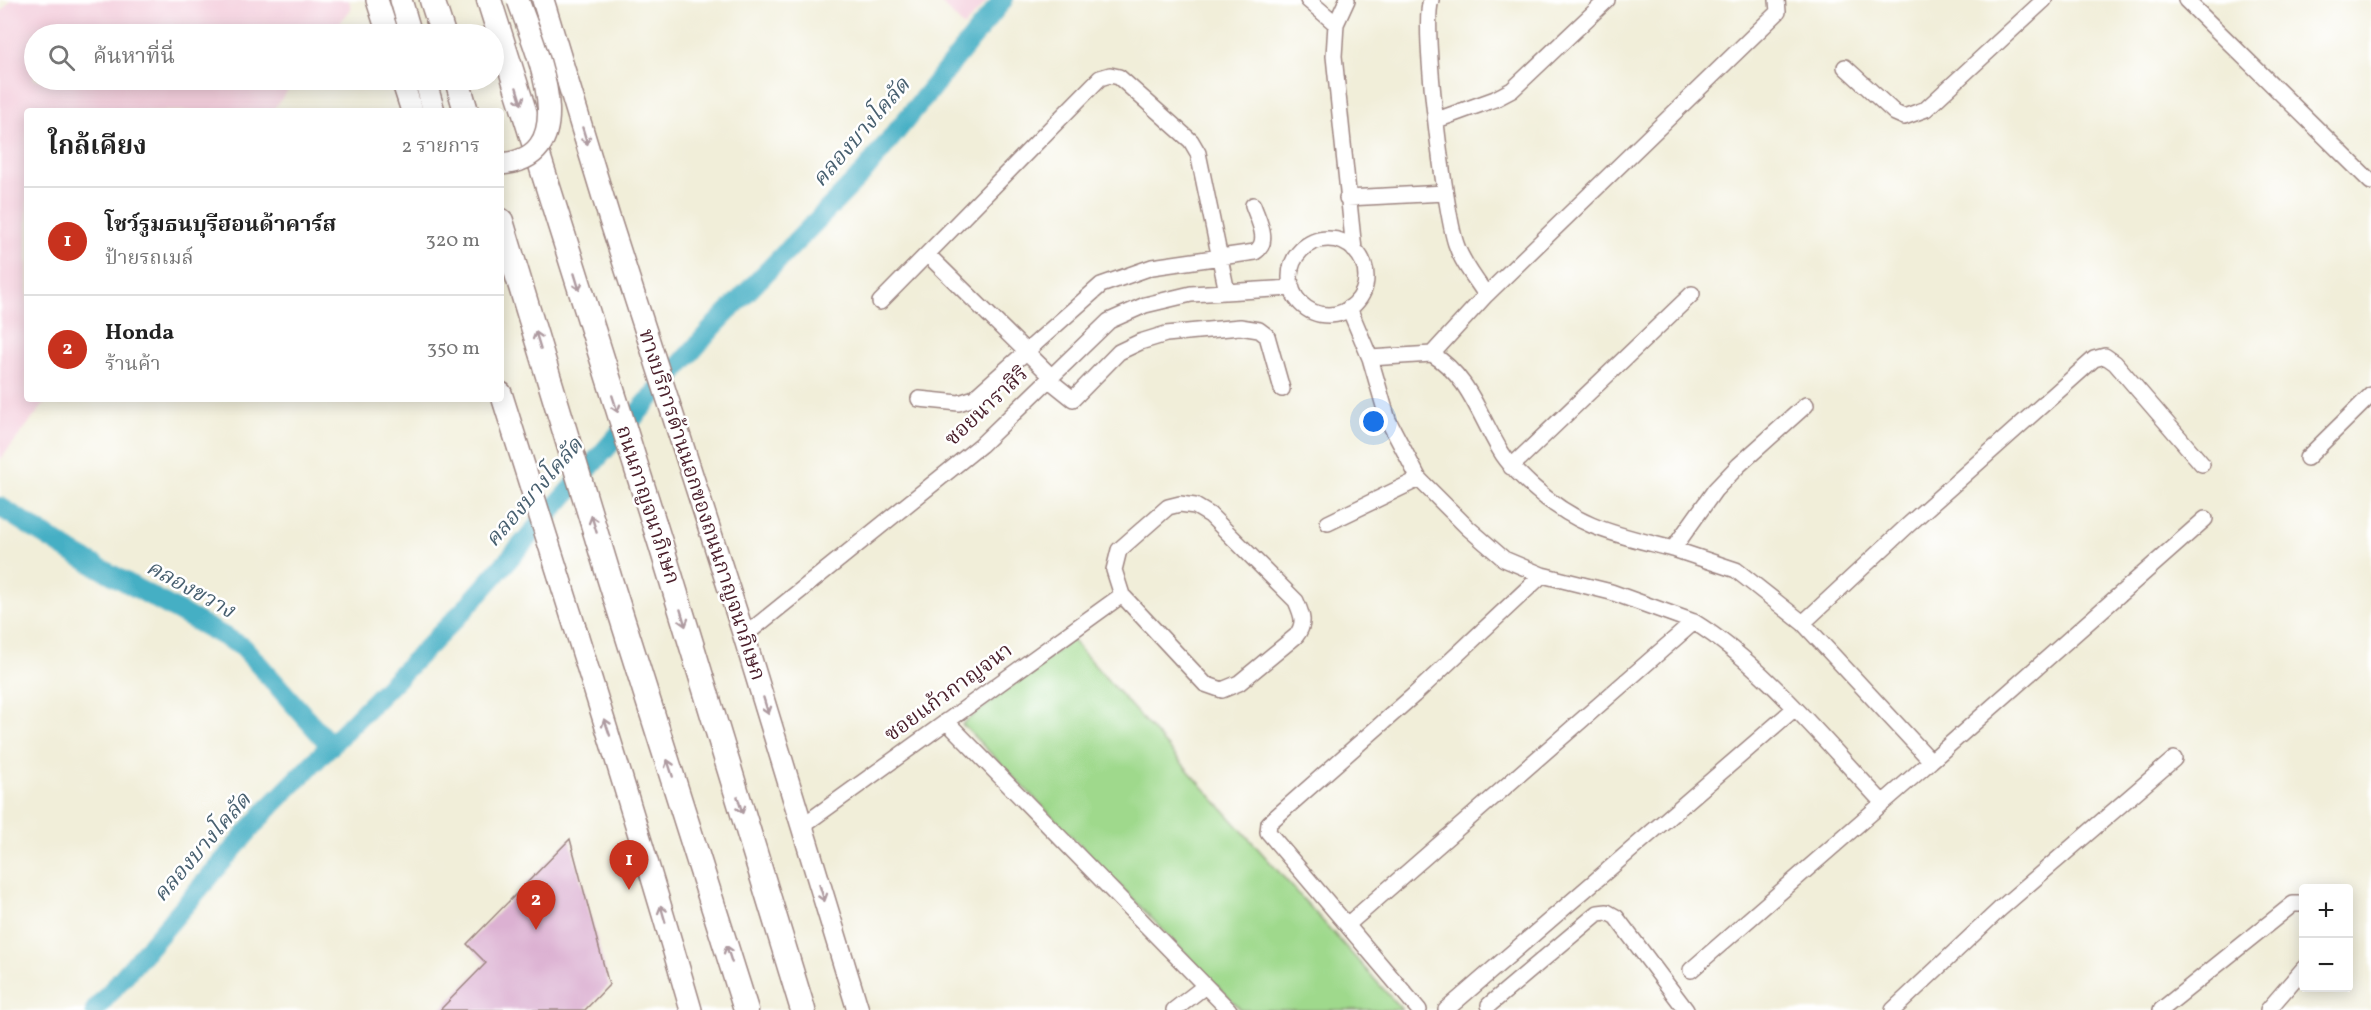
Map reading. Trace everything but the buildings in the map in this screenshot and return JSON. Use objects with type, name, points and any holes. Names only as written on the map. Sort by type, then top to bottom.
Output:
[{"type":"highway","points":[[432,0],[439,24]]},
{"type":"highway","name":"ถนนกาญจนาภิเษก","points":[[489,0],[496,24]]},
{"type":"highway","name":"ถนนกาญจนาภิเษก","points":[[504,48],[660,542],[803,1010]]},
{"type":"highway","points":[[460,90],[465,108]]},
{"type":"highway","points":[[504,231],[610,580],[746,1010]]},
{"type":"main road","points":[[377,0],[385,24]]},
{"type":"main road","points":[[401,0],[408,24]]},
{"type":"main road","points":[[504,163],[522,158],[533,150],[549,127],[548,92],[518,0]]},
{"type":"main road","name":"ทางบริการด้านนอกของถนนกาญจนาภิเษก","points":[[543,0],[640,315],[744,636],[858,1010]]},
{"type":"main road","points":[[405,90],[411,108]]},
{"type":"main road","points":[[428,90],[434,108]]},
{"type":"main road","points":[[504,402],[571,618],[611,737],[691,1010]]},
{"type":"street","points":[[1308,0],[1336,24]]},
{"type":"street","points":[[1347,0],[1336,24],[1334,56],[1354,250],[1365,270],[1365,282],[1362,293],[1349,308],[1332,315],[1319,314],[1307,309],[1297,300],[1291,288],[1290,275],[1293,262],[1300,252],[1310,244],[1334,240],[1354,250]]},
{"type":"street","points":[[1431,0],[1428,26],[1445,193],[1456,247],[1486,295]]},
{"type":"street","points":[[1437,120],[1495,99],[1512,90],[1606,0]]},
{"type":"street","points":[[1432,354],[1486,295],[1778,12],[1778,0]]},
{"type":"street","points":[[1845,67],[1895,113],[1904,117],[1916,114],[1926,109],[2044,0]]},
{"type":"street","points":[[2186,0],[2371,182]]},
{"type":"street","points":[[880,302],[1100,78],[1110,75],[1119,77],[1191,141],[1203,169],[1227,292]]},
{"type":"street","points":[[1347,198],[1445,193]]},
{"type":"street","points":[[919,399],[959,403],[974,398],[1101,285],[1152,267],[1255,252],[1262,248],[1264,242],[1253,205]]},
{"type":"street","points":[[928,255],[1073,399],[1119,352],[1140,342],[1166,334],[1240,327],[1259,330],[1267,336],[1282,389]]},
{"type":"street","name":"ซอยนาราสิริ","points":[[744,636],[981,445],[1109,321],[1145,305],[1191,294],[1291,288]]},
{"type":"street","points":[[1511,467],[1692,294]]},
{"type":"street","points":[[1349,308],[1370,358],[1388,420],[1419,479],[1495,552],[1504,559],[1542,575],[1611,592],[1694,622],[1729,646],[1794,709],[1883,803]]},
{"type":"street","points":[[1370,358],[1432,354],[1447,364],[1461,378],[1511,467],[1557,509],[1578,521],[1736,570],[1803,623],[1932,761]]},
{"type":"street","points":[[1803,623],[1906,527],[2094,359],[2105,356],[2115,363],[2202,464]]},
{"type":"street","points":[[2307,458],[2371,395]]},
{"type":"street","points":[[1673,549],[1715,490],[1739,465],[1806,405]]},
{"type":"street","points":[[1328,523],[1419,479]]},
{"type":"street","points":[[1180,504],[1195,506],[1210,515],[1296,601],[1302,616],[1302,628],[1296,636],[1239,683],[1222,690],[1205,684],[1122,595],[1114,570],[1119,549],[1168,507],[1180,504]]},
{"type":"street","points":[[1691,970],[1932,761],[2205,519]]},
{"type":"street","points":[[1419,1010],[1268,832],[1269,823],[1414,695],[1542,575]]},
{"type":"street","name":"ซอยแก้วกาญจนา","points":[[802,826],[1122,595]]},
{"type":"street","points":[[1347,925],[1694,622]]},
{"type":"street","points":[[1446,1010],[1794,709]]},
{"type":"street","points":[[946,721],[1229,1010]]},
{"type":"street","points":[[1893,1010],[2000,909],[2174,759]]},
{"type":"street","points":[[2161,1010],[2293,904],[2299,904]]},
{"type":"street","points":[[1489,1005],[1598,913],[1603,912],[1616,917],[1686,1010]]},
{"type":"street","points":[[2268,1010],[2299,974]]},
{"type":"street","points":[[1174,1010],[1205,986]]},
{"type":"shaded area","points":[[11,0],[349,0],[351,9],[339,24],[24,24],[24,90],[288,90],[274,108],[24,108],[24,402],[46,402],[0,460],[0,13]]},
{"type":"shaded area","points":[[938,0],[988,0],[964,27]]},
{"type":"green space","points":[[1072,640],[1402,1010],[1241,1010],[962,724]]},
{"type":"waterway","name":"คลองบางโคลัด","points":[[95,1010],[264,813],[464,610],[715,325],[862,174],[1003,0]]},
{"type":"waterway","name":"คลองขวาง","points":[[0,507],[73,553],[243,647],[331,746]]},
{"type":"place","name":"โชว์รูมธนบุรีฮอนด้าคาร์ส","points":[[629,890]]},
{"type":"place","name":"Honda","points":[[536,930]]}]
